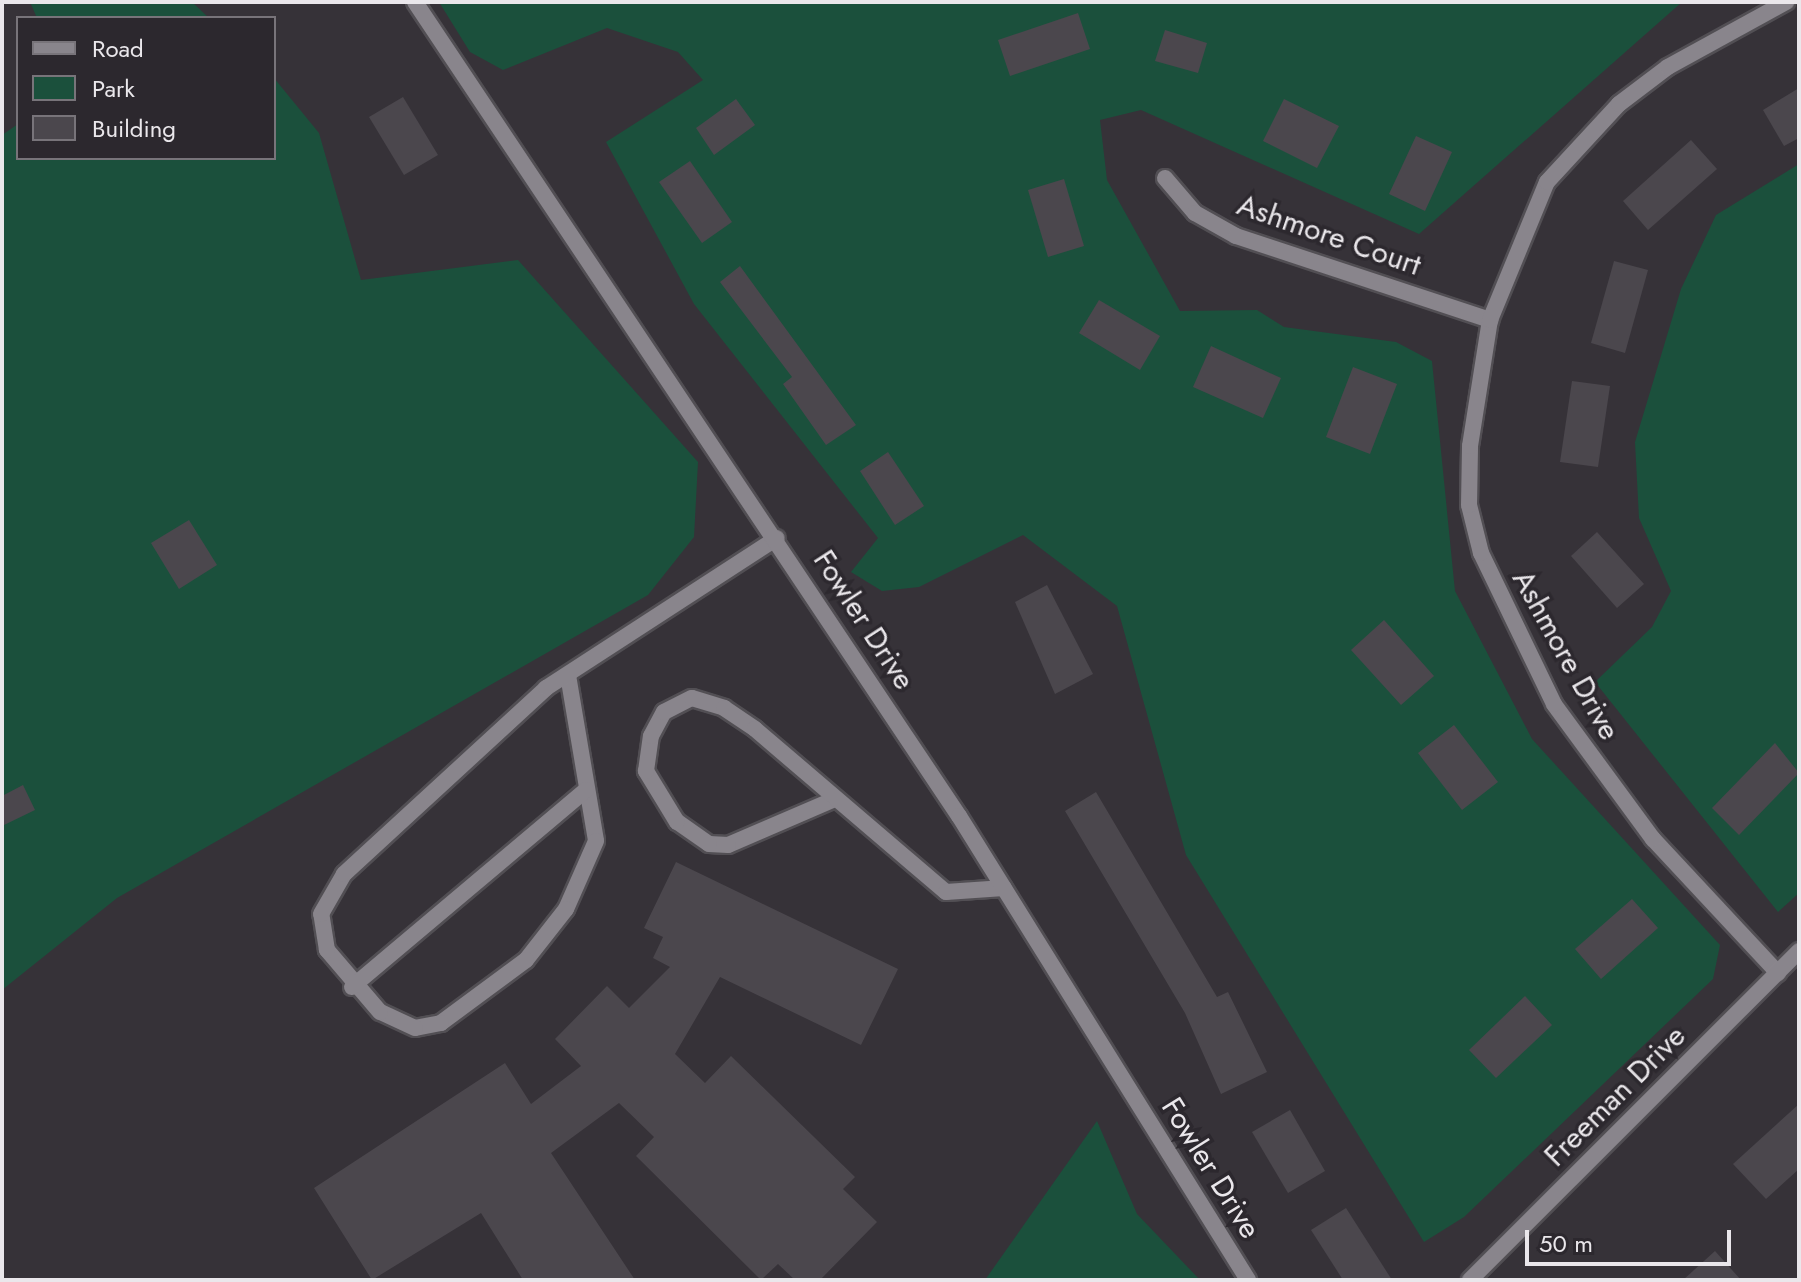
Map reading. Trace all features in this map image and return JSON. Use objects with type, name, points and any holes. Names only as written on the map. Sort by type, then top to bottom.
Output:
[{"type":"street","name":"Fowler Drive","points":[[415,2],[777,538],[1004,888],[1248,1280]]},
{"type":"street","name":"Ashmore Drive","points":[[1778,973],[1602,774],[1495,594],[1469,505],[1470,446],[1490,320],[1547,182],[1579,142],[1668,67],[1786,2]]},
{"type":"street","name":"Ashmore Court","points":[[1165,178],[1195,213],[1236,236],[1490,320]]},
{"type":"street","points":[[568,675],[596,841],[590,862],[566,909],[526,960],[441,1023],[415,1028],[380,1012],[352,987],[327,950],[321,914],[344,874],[568,675],[777,538]]},
{"type":"street","points":[[835,799],[728,845],[709,844],[677,822],[646,771],[651,736],[664,712],[692,698],[724,708],[835,799],[946,892],[1004,888]]},
{"type":"street","points":[[352,987],[586,790]]},
{"type":"street","name":"Freeman Drive","points":[[1470,1280],[1799,951]]},
{"type":"green space","points":[[30,2],[192,2],[207,16],[36,16]]},
{"type":"green space","points":[[439,2],[1682,2],[1419,234],[1141,110],[1100,120],[1107,180],[1180,311],[1257,310],[1284,327],[1396,342],[1432,361],[1455,591],[1532,739],[1720,945],[1713,979],[1464,1217],[1424,1242],[1186,855],[1117,606],[1023,535],[919,587],[882,591],[851,572],[878,538],[694,304],[606,142],[703,80],[678,52],[607,28],[503,70],[470,52]]},
{"type":"green space","points":[[276,80],[319,133],[361,280],[518,260],[698,462],[694,537],[648,595],[117,898],[2,990],[2,135],[16,125],[16,160],[276,160]]},
{"type":"green space","points":[[1799,164],[1799,893],[1778,912],[1595,682],[1652,627],[1671,591],[1639,518],[1635,442],[1681,289],[1716,215]]},
{"type":"green space","points":[[1097,1121],[1137,1214],[1200,1280],[985,1280]]},
{"type":"building","points":[[1078,13],[1090,49],[1010,76],[998,40]]},
{"type":"building","points":[[1165,30],[1207,43],[1198,73],[1155,61]]},
{"type":"building","points":[[1799,88],[1799,138],[1784,146],[1763,110]]},
{"type":"building","points":[[403,97],[438,155],[404,175],[369,117]]},
{"type":"building","points":[[736,99],[755,125],[714,155],[696,128]]},
{"type":"building","points":[[1284,99],[1339,126],[1317,168],[1263,141]]},
{"type":"building","points":[[1416,136],[1452,152],[1425,211],[1389,194]]},
{"type":"building","points":[[1691,140],[1717,169],[1648,230],[1623,201]]},
{"type":"building","points":[[690,161],[732,222],[702,243],[659,182]]},
{"type":"building","points":[[1064,179],[1084,246],[1048,257],[1028,190]]},
{"type":"building","points":[[1614,261],[1648,270],[1625,353],[1591,343]]},
{"type":"building","points":[[740,266],[856,425],[826,445],[783,384],[792,377],[720,282]]},
{"type":"building","points":[[1099,300],[1160,336],[1140,370],[1079,333]]},
{"type":"building","points":[[1211,346],[1281,378],[1263,418],[1193,387]]},
{"type":"building","points":[[1353,367],[1397,384],[1370,454],[1326,437]]},
{"type":"building","points":[[1572,381],[1610,386],[1598,467],[1560,462]]},
{"type":"building","points":[[888,452],[924,506],[895,525],[860,471]]},
{"type":"building","points":[[189,520],[217,565],[179,589],[151,543]]},
{"type":"building","points":[[1597,532],[1644,584],[1617,608],[1571,556]]},
{"type":"building","points":[[1047,585],[1093,674],[1055,694],[1015,602]]},
{"type":"building","points":[[1384,620],[1434,676],[1401,705],[1351,650]]},
{"type":"building","points":[[1454,725],[1498,782],[1462,810],[1418,753]]},
{"type":"building","points":[[1775,743],[1799,773],[1739,835],[1712,808]]},
{"type":"building","points":[[23,785],[35,810],[2,826],[2,796]]},
{"type":"building","points":[[1096,792],[1217,997],[1228,992],[1267,1072],[1221,1094],[1185,1013],[1065,811]]},
{"type":"building","points":[[676,862],[898,969],[861,1045],[720,977],[675,1054],[705,1083],[731,1056],[855,1177],[843,1189],[877,1222],[820,1280],[795,1280],[778,1264],[761,1280],[636,1156],[654,1137],[619,1103],[551,1153],[635,1280],[523,1280],[481,1213],[372,1280],[314,1188],[505,1063],[531,1104],[581,1066],[555,1039],[607,986],[629,1008],[670,967],[653,958],[663,937],[644,928]]},
{"type":"building","points":[[1632,899],[1658,928],[1601,979],[1575,949]]},
{"type":"building","points":[[1525,996],[1552,1025],[1496,1078],[1469,1050]]},
{"type":"building","points":[[1799,1104],[1799,1169],[1766,1199],[1733,1164]]},
{"type":"building","points":[[1290,1110],[1325,1171],[1288,1193],[1252,1132]]},
{"type":"building","points":[[1346,1208],[1392,1280],[1343,1280],[1311,1230]]},
{"type":"building","points":[[1715,1251],[1741,1280],[1683,1280]]}]
